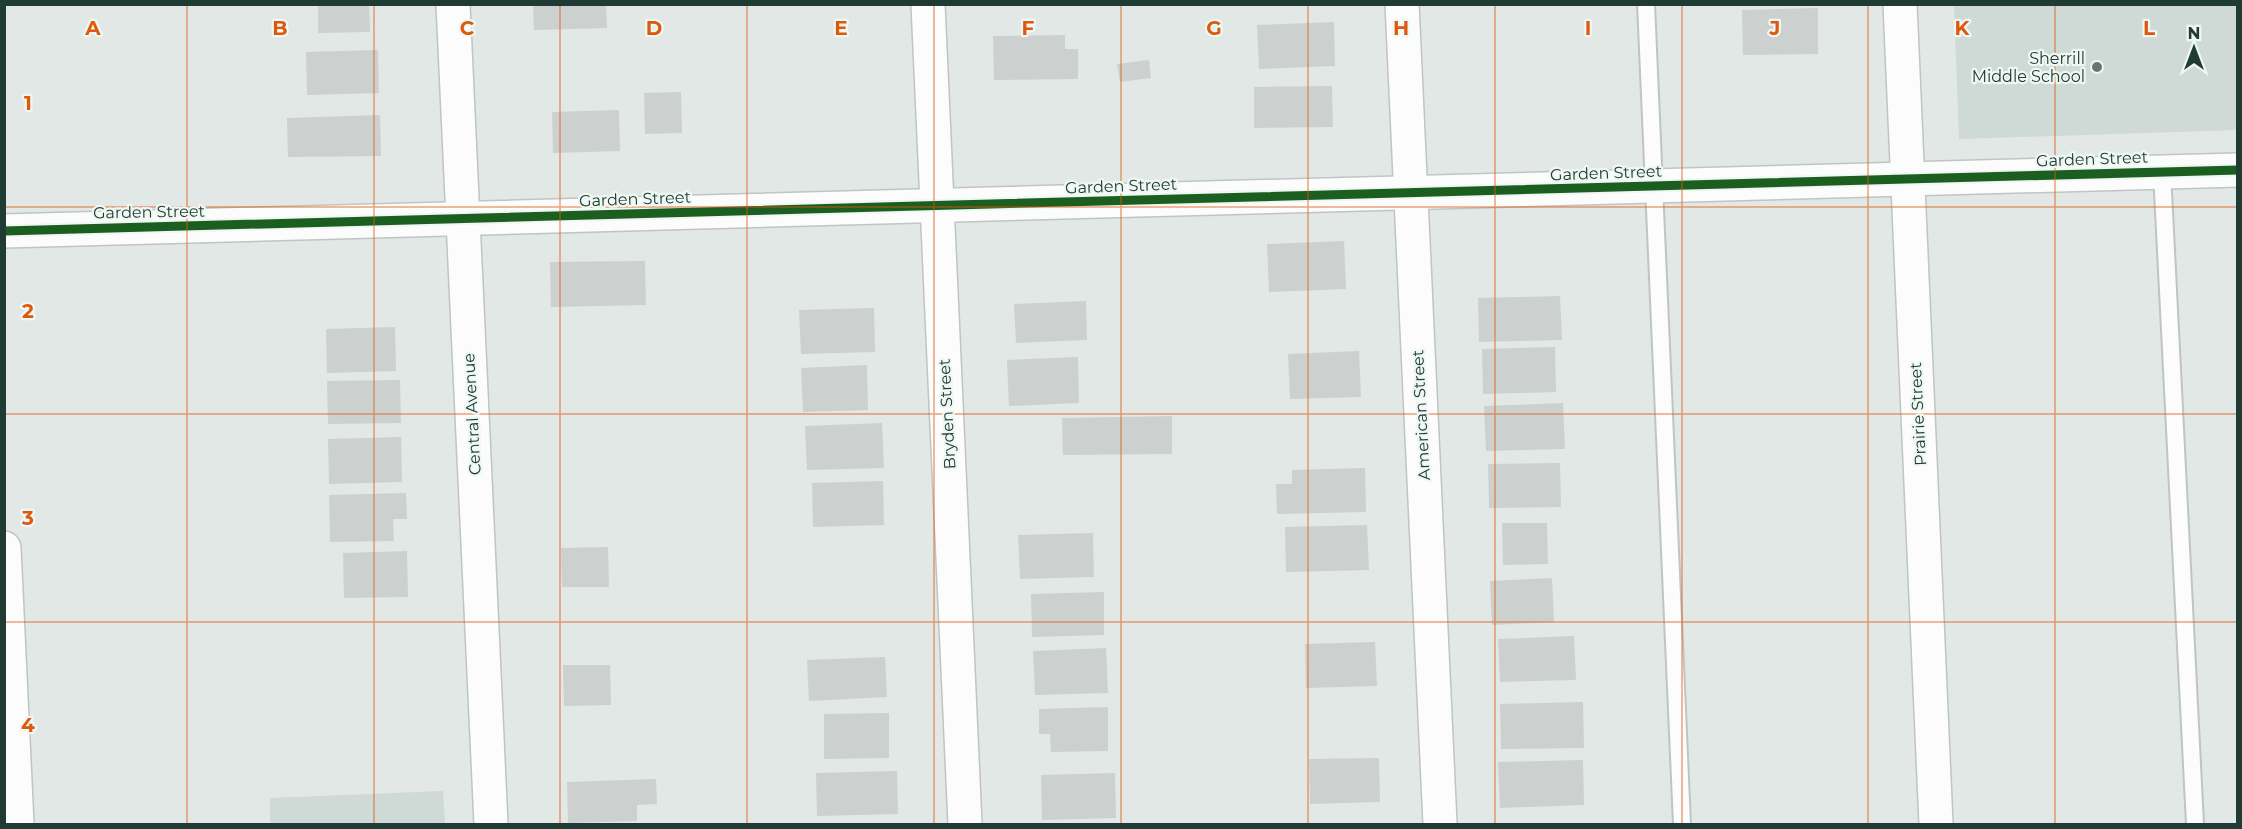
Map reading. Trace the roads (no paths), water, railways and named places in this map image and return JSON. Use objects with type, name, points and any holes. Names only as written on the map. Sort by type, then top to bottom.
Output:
[{"type":"street","name":"Central Avenue","points":[[453,4],[491,825]]},
{"type":"street","name":"Bryden Street","points":[[928,4],[965,825]]},
{"type":"street","name":"American Street","points":[[1402,4],[1440,825]]},
{"type":"street","name":"Prairie Street","points":[[1900,4],[1936,825]]},
{"type":"street","name":"Garden Street","points":[[4,231],[2238,170]]},
{"type":"street","points":[[4,548],[17,825]]},
{"type":"lane","points":[[1646,4],[1656,186],[1682,825]]},
{"type":"lane","points":[[2162,172],[2194,825]]},
{"type":"place","name":"Sherrill Middle School","points":[[2097,67]]}]
